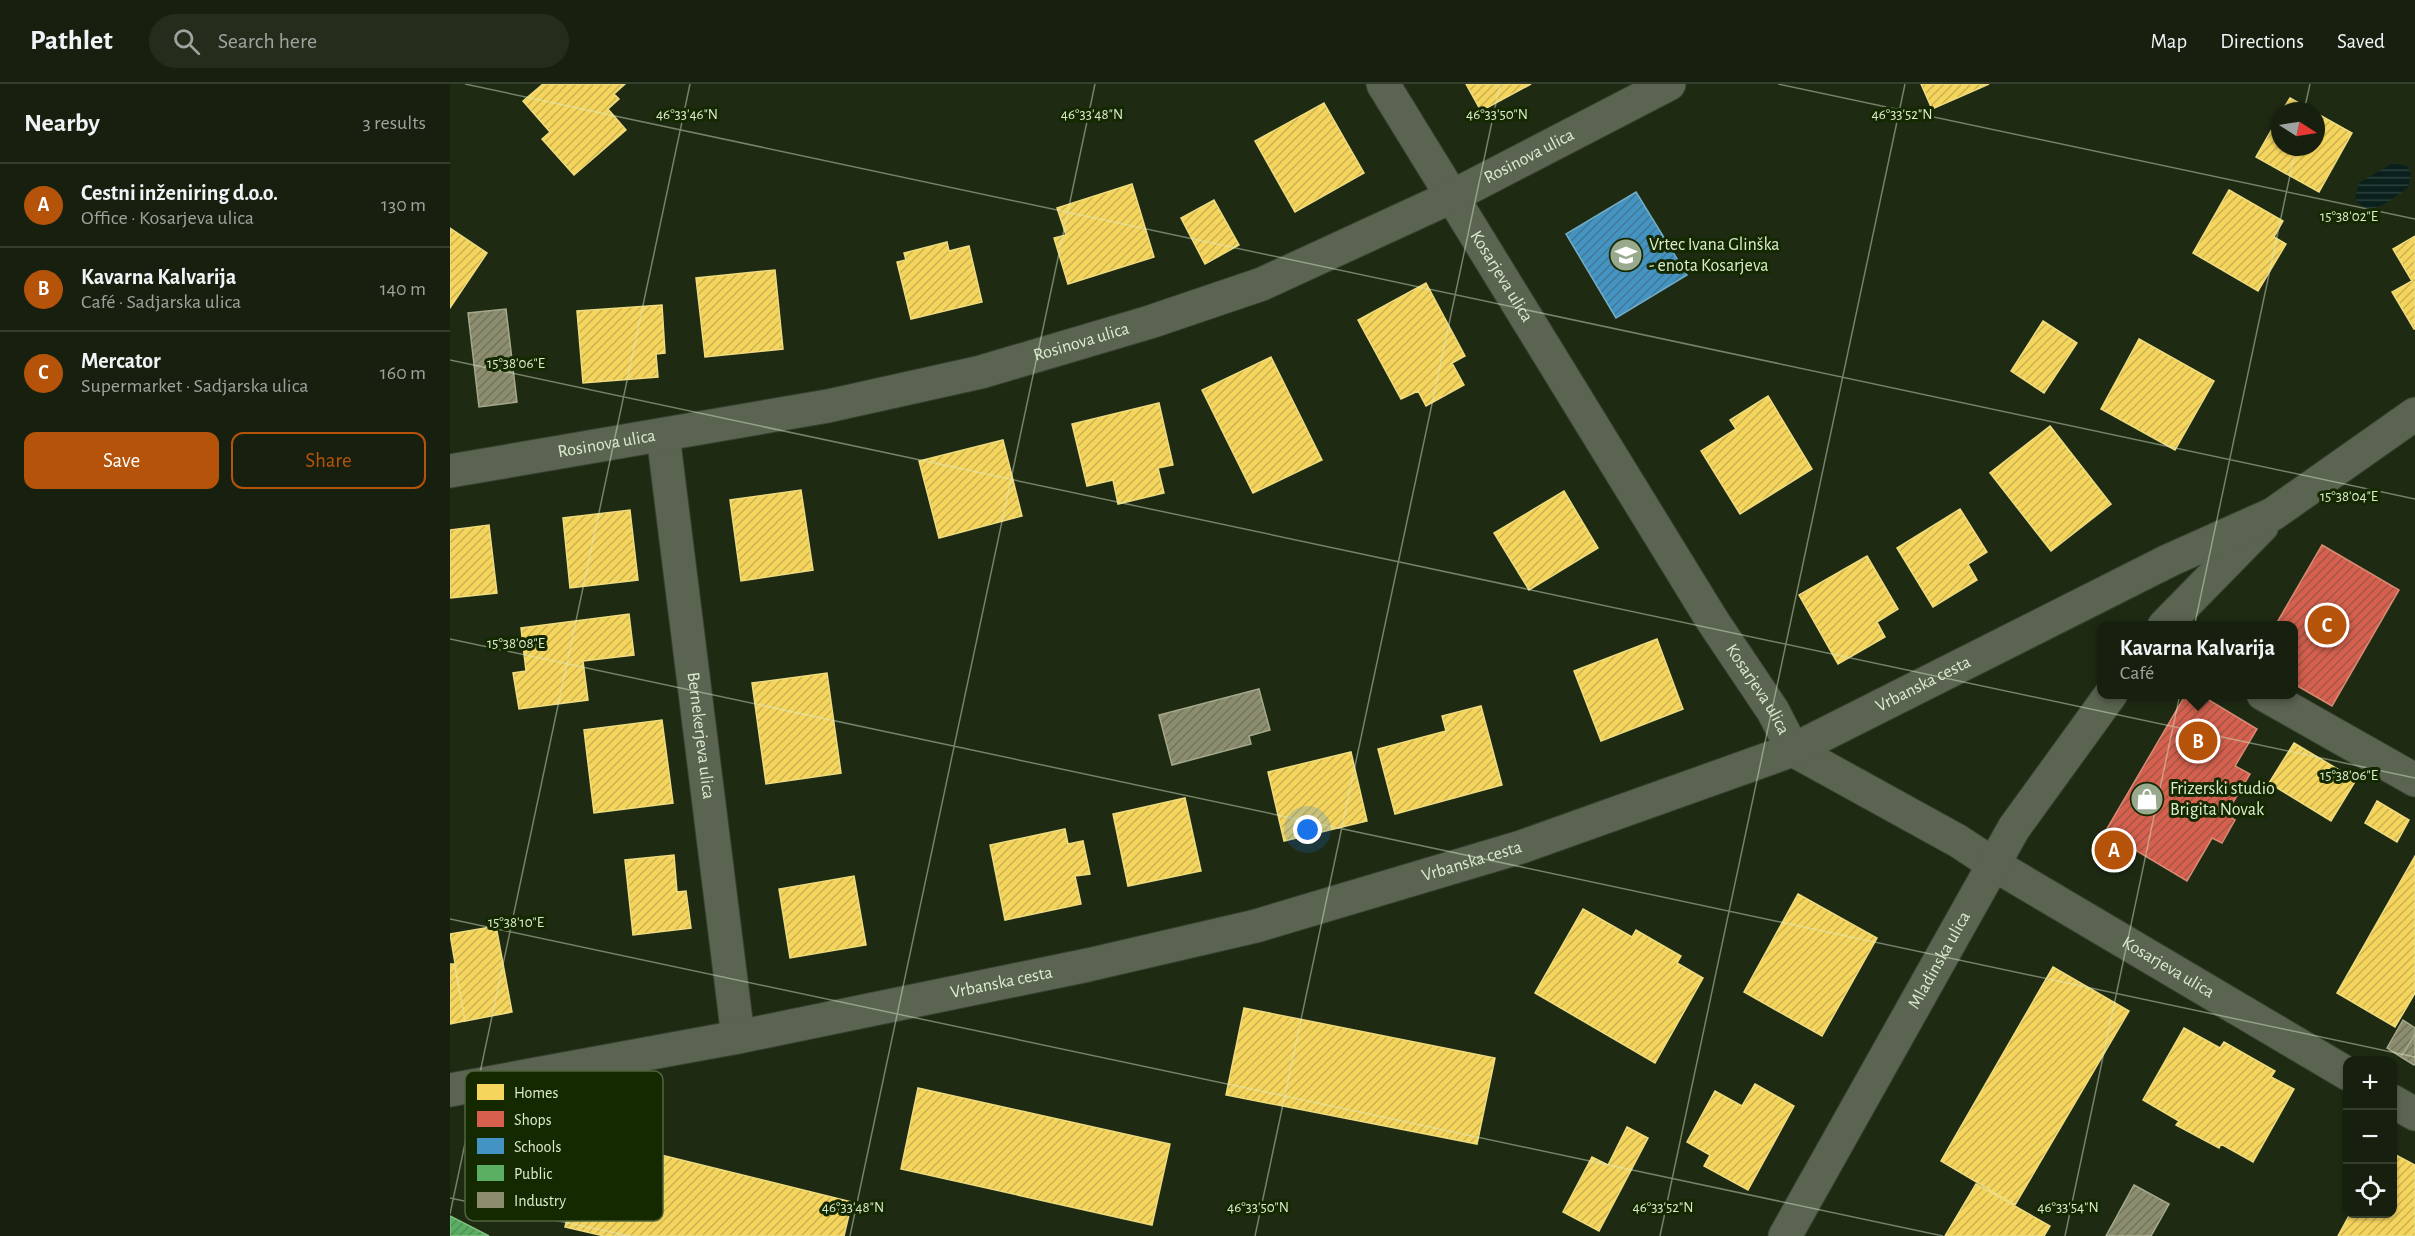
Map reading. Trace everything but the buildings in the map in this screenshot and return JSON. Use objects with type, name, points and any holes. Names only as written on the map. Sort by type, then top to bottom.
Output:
[{"type":"street","name":"Kosarjeva ulica","points":[[1383,84],[1712,620],[1773,711],[1793,750],[1958,841],[2343,1071]]},
{"type":"street","name":"Rosinova ulica","points":[[450,471],[828,406],[981,372],[1150,322],[1262,284],[1453,196],[1669,84]]},
{"type":"street","name":"Vrbanska cesta","points":[[553,1071],[738,1037],[1088,965],[1256,926],[1521,848],[1793,750],[2170,560],[2274,514],[2415,414]]},
{"type":"street","name":"Bernekerjeva ulica","points":[[663,435],[738,1037]]},
{"type":"street","points":[[2169,621],[2274,514]]},
{"type":"street","name":"Mladinska ulica","points":[[1785,1236],[2014,828],[2107,699]]},
{"type":"street","points":[[2272,699],[2415,780]]},
{"type":"street","name":"Vrbanska cesta","points":[[450,1090],[465,1087]]},
{"type":"street","points":[[2397,1104],[2415,1114]]},
{"type":"water","points":[[2393,163],[2407,166],[2411,174],[2408,188],[2381,206],[2367,208],[2361,205],[2355,198],[2359,183]]},
{"type":"place","name":"Vrtec Ivana Glinška - enota Kosarjeva","points":[[1626,255]]},
{"type":"place","name":"Mercator","points":[[2327,625]]},
{"type":"place","name":"Kavarna Kalvarija","points":[[2198,741]]},
{"type":"place","name":"Frizerski studio Brigita Novak","points":[[2147,799]]},
{"type":"place","name":"Cestni inženiring d.o.o.","points":[[2114,850]]}]
